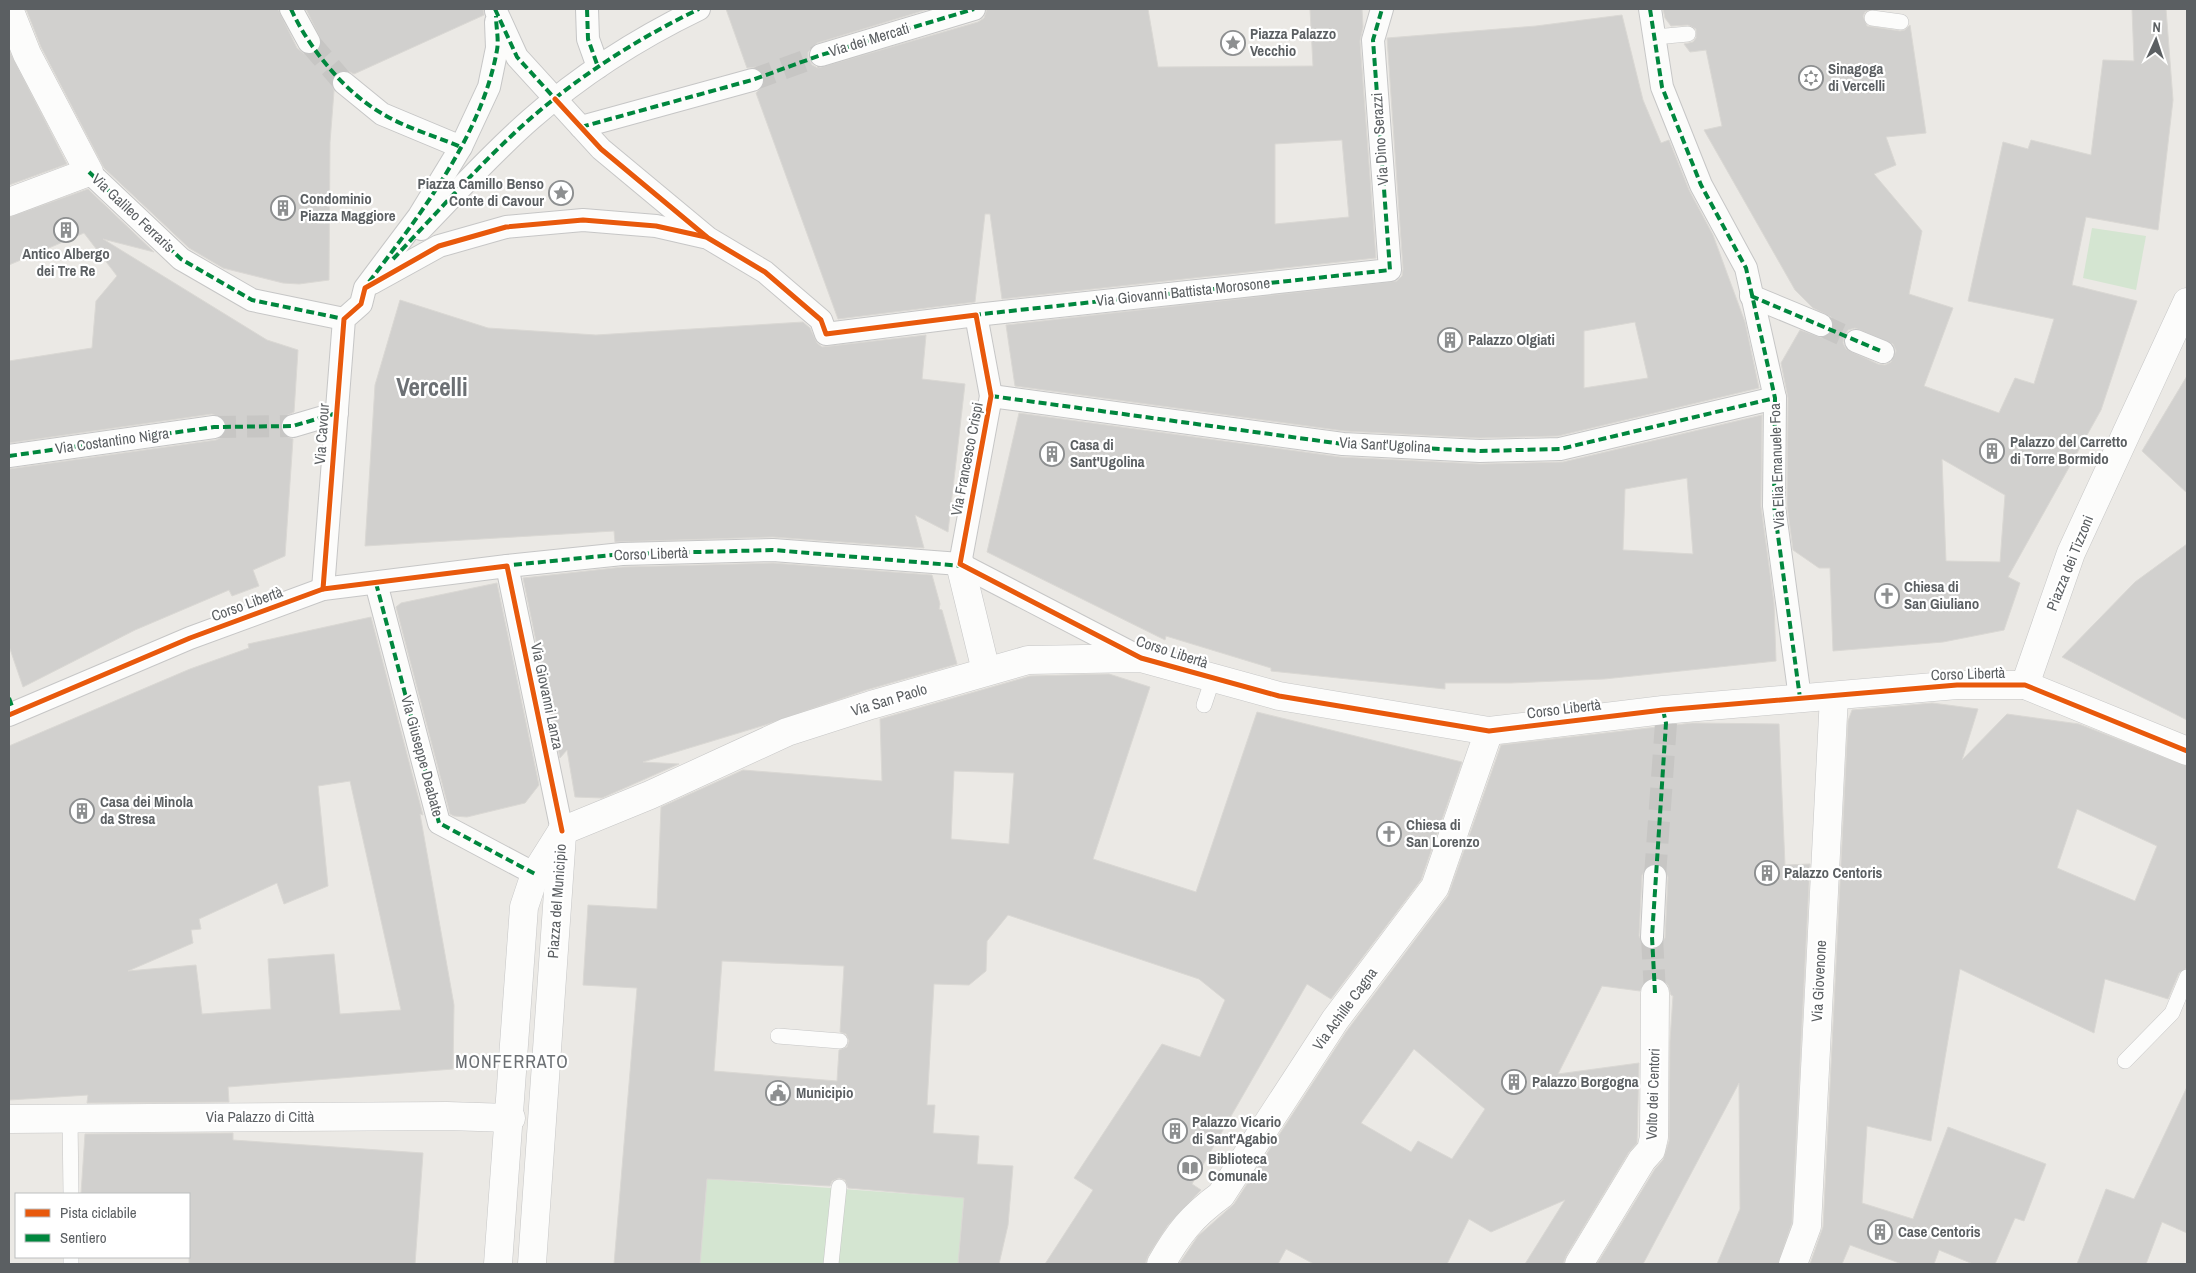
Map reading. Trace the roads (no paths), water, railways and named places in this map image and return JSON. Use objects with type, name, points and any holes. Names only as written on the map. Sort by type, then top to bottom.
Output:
[{"type":"street","name":"Via Galileo Ferraris","points":[[9,9],[27,54],[89,172],[181,258],[252,300],[344,319]]},
{"type":"street","points":[[290,9],[309,42]]},
{"type":"street","points":[[586,9],[588,39],[598,67]]},
{"type":"street","points":[[365,288],[492,156],[555,99],[598,67],[656,30],[699,9]]},
{"type":"street","name":"Via dei Mercati","points":[[821,55],[974,9]]},
{"type":"street","name":"Via Dino Serazzi","points":[[1382,9],[1373,40],[1390,270]]},
{"type":"street","name":"Via Elia Emanuele Foa","points":[[1650,9],[1662,87],[1701,185],[1746,268],[1775,398],[1774,506],[1800,698]]},
{"type":"street","points":[[344,319],[360,304],[365,288],[419,216],[461,147],[489,87],[497,48],[496,10],[517,57],[601,149],[708,238],[764,272],[821,320],[826,334],[976,315]]},
{"type":"street","points":[[581,127],[752,80]]},
{"type":"street","points":[[344,83],[382,114],[461,147]]},
{"type":"street","points":[[9,202],[89,172]]},
{"type":"street","points":[[365,288],[439,246],[506,227],[583,220],[656,226],[708,238]]},
{"type":"street","name":"Via Giovanni Battista Morosone","points":[[976,315],[1390,270]]},
{"type":"street","points":[[1751,296],[1821,325]]},
{"type":"street","name":"Piazza dei Tizzoni","points":[[2025,685],[2071,552],[2187,303]]},
{"type":"street","name":"Via Francesco Crispi","points":[[960,564],[991,396],[976,315]]},
{"type":"street","name":"Via Cavour","points":[[323,589],[344,319]]},
{"type":"street","points":[[1856,341],[1883,352]]},
{"type":"street","name":"Via Sant'Ugolina","points":[[991,396],[1343,444],[1480,451],[1560,449],[1775,398]]},
{"type":"street","points":[[293,426],[337,413]]},
{"type":"street","name":"Via Costantino Nigra","points":[[9,456],[214,427]]},
{"type":"street","name":"Corso Libertà","points":[[10,708],[323,589],[622,554],[773,550],[960,564],[1141,658],[1278,696],[1488,731],[1665,716],[1800,698],[1957,685],[2025,685],[2187,751]]},
{"type":"street","points":[[960,564],[986,671]]},
{"type":"street","name":"Via Giovanni Lanza","points":[[507,566],[562,831]]},
{"type":"street","name":"Via Giuseppe Deabate","points":[[376,583],[439,823],[535,874]]},
{"type":"street","name":"Via San Paolo","points":[[562,831],[650,794],[787,732],[986,671],[1028,660],[1141,658]]},
{"type":"street","name":"Via Giovenone","points":[[1793,1264],[1807,1226],[1834,696]]},
{"type":"street","name":"Via Achille Cagna","points":[[1161,1264],[1179,1233],[1201,1210],[1221,1196],[1335,1020],[1435,887],[1488,731]]},
{"type":"street","name":"Piazza del Municipio","points":[[498,1264],[511,1118],[524,907],[535,874],[562,831]]},
{"type":"street","name":"Piazza del Municipio","points":[[532,1264],[562,831]]},
{"type":"street","points":[[1652,937],[1655,876]]},
{"type":"street","name":"Volto dei Centori","points":[[1579,1264],[1642,1160],[1651,1150],[1654,1137],[1655,993]]},
{"type":"street","name":"Via Palazzo di Città","points":[[9,1119],[447,1116],[511,1118]]},
{"type":"lane","points":[[1872,18],[1901,22]]},
{"type":"lane","points":[[1655,37],[1688,34]]},
{"type":"lane","points":[[1204,705],[1213,678]]},
{"type":"lane","points":[[2125,1061],[2172,1013],[2187,977]]},
{"type":"lane","points":[[778,1036],[840,1041]]},
{"type":"lane","points":[[70,1118],[71,1193]]},
{"type":"lane","points":[[831,1264],[839,1187]]},
{"type":"tunnel","points":[[309,42],[344,83]]},
{"type":"tunnel","points":[[752,80],[821,55]]},
{"type":"tunnel","points":[[1821,325],[1856,341]]},
{"type":"tunnel","points":[[214,427],[293,426]]},
{"type":"tunnel","points":[[1655,876],[1666,723]]},
{"type":"tunnel","points":[[1652,937],[1655,993]]},
{"type":"place","name":"Piazza Palazzo Vecchio","points":[[1233,43]]},
{"type":"place","name":"Sinagoga di Vercelli","points":[[1811,78]]},
{"type":"place","name":"Piazza Camillo Benso Conte di Cavour","points":[[561,193]]},
{"type":"place","name":"Condominio Piazza Maggiore","points":[[283,208]]},
{"type":"place","name":"Antico Albergo dei Tre Re","points":[[66,230]]},
{"type":"place","name":"Palazzo Olgiati","points":[[1450,340]]},
{"type":"place","name":"Palazzo del Carretto di Torre Bormido","points":[[1992,451]]},
{"type":"place","name":"Casa di Sant'Ugolina","points":[[1052,454]]},
{"type":"place","name":"Chiesa di San Giuliano","points":[[1887,596]]},
{"type":"place","name":"Casa dei Minola da Stresa","points":[[82,811]]},
{"type":"place","name":"Chiesa di San Lorenzo","points":[[1389,834]]},
{"type":"place","name":"Palazzo Centoris","points":[[1767,873]]},
{"type":"place","name":"Palazzo Borgogna","points":[[1514,1082]]},
{"type":"place","name":"Municipio","points":[[778,1093]]},
{"type":"place","name":"Palazzo Vicario di Sant'Agabio","points":[[1175,1131]]},
{"type":"place","name":"Biblioteca Comunale","points":[[1190,1168]]},
{"type":"place","name":"Case Centoris","points":[[1880,1232]]},
{"type":"district","name":"Vercelli","points":[[432,387]]},
{"type":"district","name":"MONFERRATO","points":[[512,1062]]}]
